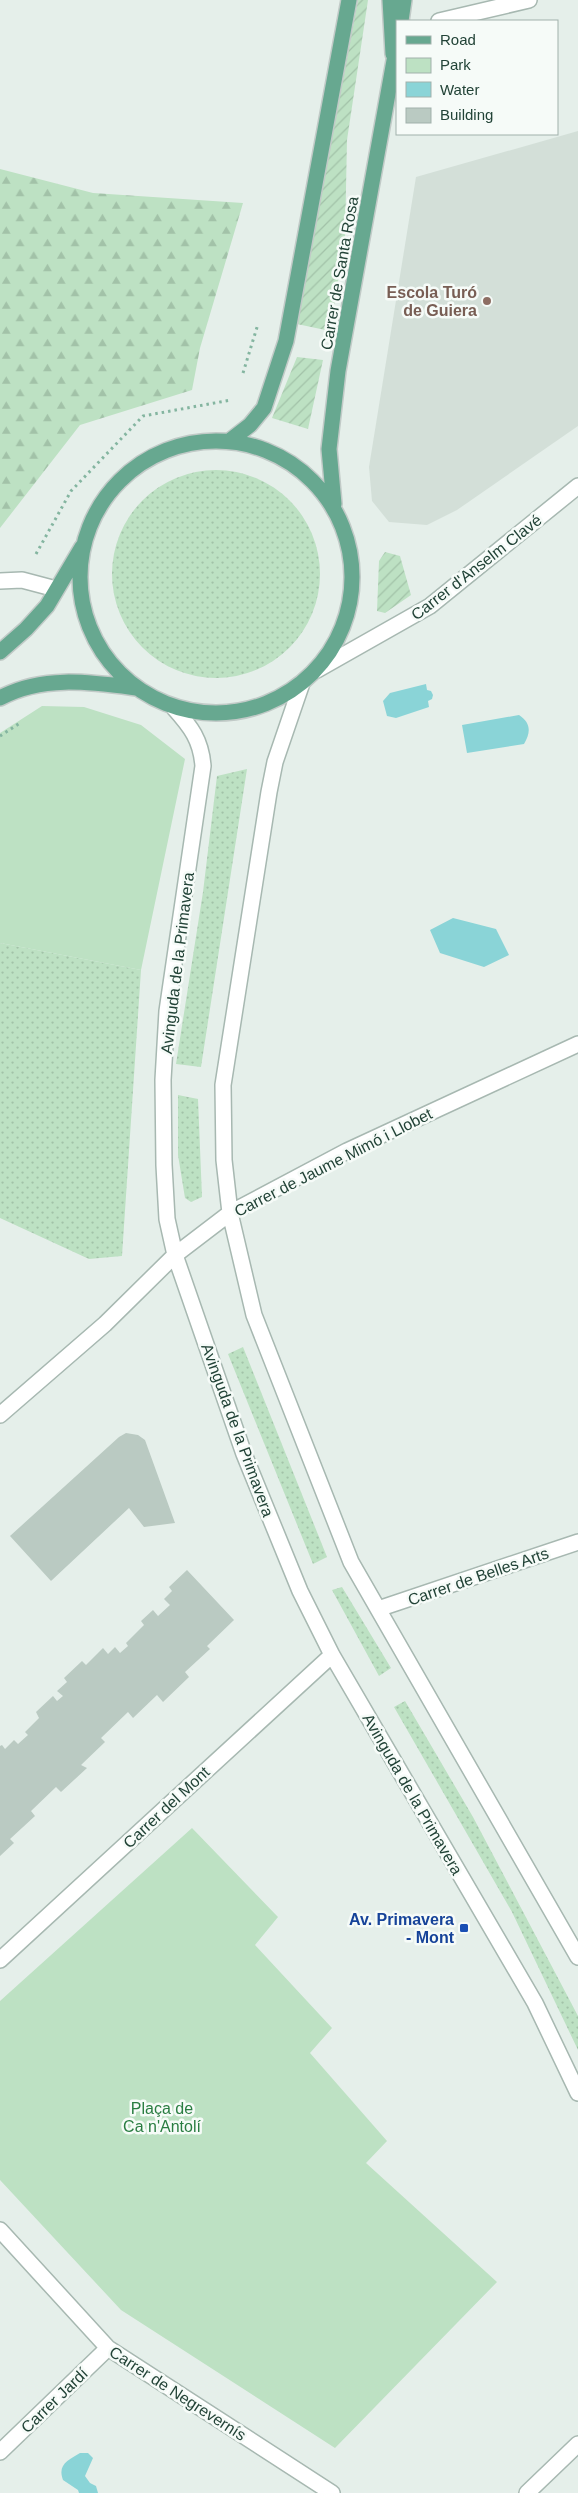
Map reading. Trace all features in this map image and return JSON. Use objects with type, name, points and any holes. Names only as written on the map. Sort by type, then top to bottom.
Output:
[{"type":"main road","points":[[232,439],[250,424],[264,408],[286,341],[349,0]]},
{"type":"main road","points":[[390,0],[393,66]]},
{"type":"main road","points":[[401,20],[404,0]]},
{"type":"main road","name":"Carrer de Santa Rosa","points":[[334,509],[329,449],[336,388],[396,50]]},
{"type":"main road","points":[[0,652],[26,630],[47,606],[84,544],[103,504],[132,471],[170,449],[213,440],[232,439],[258,446],[288,460],[315,479],[334,509],[346,538],[352,570],[347,611],[337,638],[317,670],[280,698],[242,712],[202,714],[174,708],[149,698],[101,654],[86,619],[80,582],[84,544]]},
{"type":"main road","points":[[0,698],[13,690],[43,682],[89,682],[136,688]]},
{"type":"street","points":[[443,20],[529,0]]},
{"type":"street","name":"Carrer d'Anselm Clavé","points":[[317,670],[430,606],[578,486]]},
{"type":"street","points":[[0,581],[22,580],[56,588]]},
{"type":"street","points":[[302,683],[275,762],[269,792],[223,1085],[224,1160],[230,1214],[254,1315],[352,1562],[578,1957]]},
{"type":"street","name":"Avinguda de la Primavera","points":[[174,708],[191,728],[202,749],[203,766],[167,1011],[164,1062],[164,1165],[167,1219],[175,1256],[244,1454],[300,1591],[332,1655],[535,2003],[578,2093]]},
{"type":"street","name":"Carrer de Jaume Mimó i Llobet","points":[[0,1415],[105,1324],[175,1256],[230,1214],[347,1151],[578,1044]]},
{"type":"street","name":"Carrer de Belles Arts","points":[[378,1609],[578,1542]]},
{"type":"street","name":"Carrer del Mont","points":[[0,1960],[332,1655]]},
{"type":"street","name":"Carrer de Negrevernís","points":[[0,2230],[108,2348],[332,2493]]},
{"type":"street","name":"Carrer Jardí","points":[[0,2452],[108,2348]]},
{"type":"street","points":[[527,2493],[578,2444]]},
{"type":"path","points":[[240,381],[260,315]]},
{"type":"path","points":[[22,580],[71,491],[143,416],[234,400]]},
{"type":"shaded area","name":"Escola Turó de Guiera","points":[[578,131],[578,426],[457,510],[427,525],[389,522],[372,501],[369,467],[416,177]]},
{"type":"green space","points":[[358,0],[368,0],[347,140],[345,237],[330,331],[297,324]]},
{"type":"green space","points":[[0,169],[93,193],[243,203],[200,348],[192,390],[80,425],[0,528]]},
{"type":"green space","points":[[297,357],[323,360],[308,429],[272,418]]},
{"type":"green space","points":[[206,470],[226,470],[246,474],[265,482],[290,500],[303,516],[312,534],[320,564],[316,604],[312,614],[303,632],[290,648],[274,661],[246,674],[226,678],[206,678],[186,674],[167,666],[150,655],[135,640],[124,623],[116,604],[112,584],[112,564],[116,544],[124,525],[135,508],[150,493],[167,482],[186,474]]},
{"type":"green space","points":[[385,552],[400,556],[411,595],[385,613],[377,611],[379,561]]},
{"type":"green space","points":[[42,706],[84,707],[141,725],[185,759],[141,970],[0,943],[0,733]]},
{"type":"green space","points":[[247,769],[201,1067],[176,1064],[203,892],[217,776]]},
{"type":"green space","points":[[0,943],[141,970],[122,1256],[89,1259],[0,1218]]},
{"type":"green space","points":[[178,1095],[198,1099],[202,1197],[191,1202],[185,1198],[178,1155]]},
{"type":"green space","points":[[243,1347],[327,1557],[313,1564],[228,1354]]},
{"type":"green space","points":[[342,1587],[391,1668],[379,1676],[332,1590]]},
{"type":"green space","points":[[405,1701],[473,1817],[578,2016],[578,2050],[512,1912],[394,1707]]},
{"type":"green space","name":"Plaça de Ca n'Antolí","points":[[192,1828],[278,1917],[255,1945],[332,2028],[310,2053],[387,2141],[366,2163],[497,2282],[335,2448],[121,2310],[0,2180],[0,2001]]},
{"type":"water","points":[[426,684],[427,690],[431,691],[433,695],[432,699],[428,701],[429,707],[396,718],[387,716],[383,701],[390,693]]},
{"type":"water","points":[[519,715],[526,721],[529,728],[524,744],[467,753],[462,725]]},
{"type":"water","points":[[453,918],[496,929],[509,955],[484,967],[440,953],[430,930]]},
{"type":"water","points":[[80,2453],[88,2453],[93,2458],[85,2476],[90,2483],[96,2486],[98,2493],[79,2493],[78,2490],[63,2480],[63,2466],[68,2460]]},
{"type":"building","points":[[126,1433],[138,1435],[145,1440],[175,1523],[144,1527],[129,1508],[51,1581],[10,1536],[119,1437]]},
{"type":"building","points":[[187,1570],[234,1620],[207,1646],[210,1649],[185,1672],[189,1677],[163,1702],[157,1695],[133,1718],[128,1712],[101,1738],[105,1742],[81,1765],[87,1768],[61,1792],[56,1787],[31,1811],[35,1816],[10,1839],[14,1843],[0,1856],[0,1746],[2,1745],[5,1749],[14,1740],[18,1744],[28,1735],[25,1732],[39,1718],[36,1712],[53,1696],[57,1701],[63,1696],[57,1691],[67,1682],[64,1678],[82,1661],[86,1665],[103,1648],[108,1654],[115,1647],[120,1653],[128,1646],[126,1643],[144,1625],[141,1621],[153,1610],[158,1616],[170,1605],[164,1599],[172,1591],[169,1587]]},
{"type":"place","name":"Escola Turó de Guiera","points":[[487,301]]},
{"type":"place","name":"Av. Primavera - Mont","points":[[464,1928]]}]
